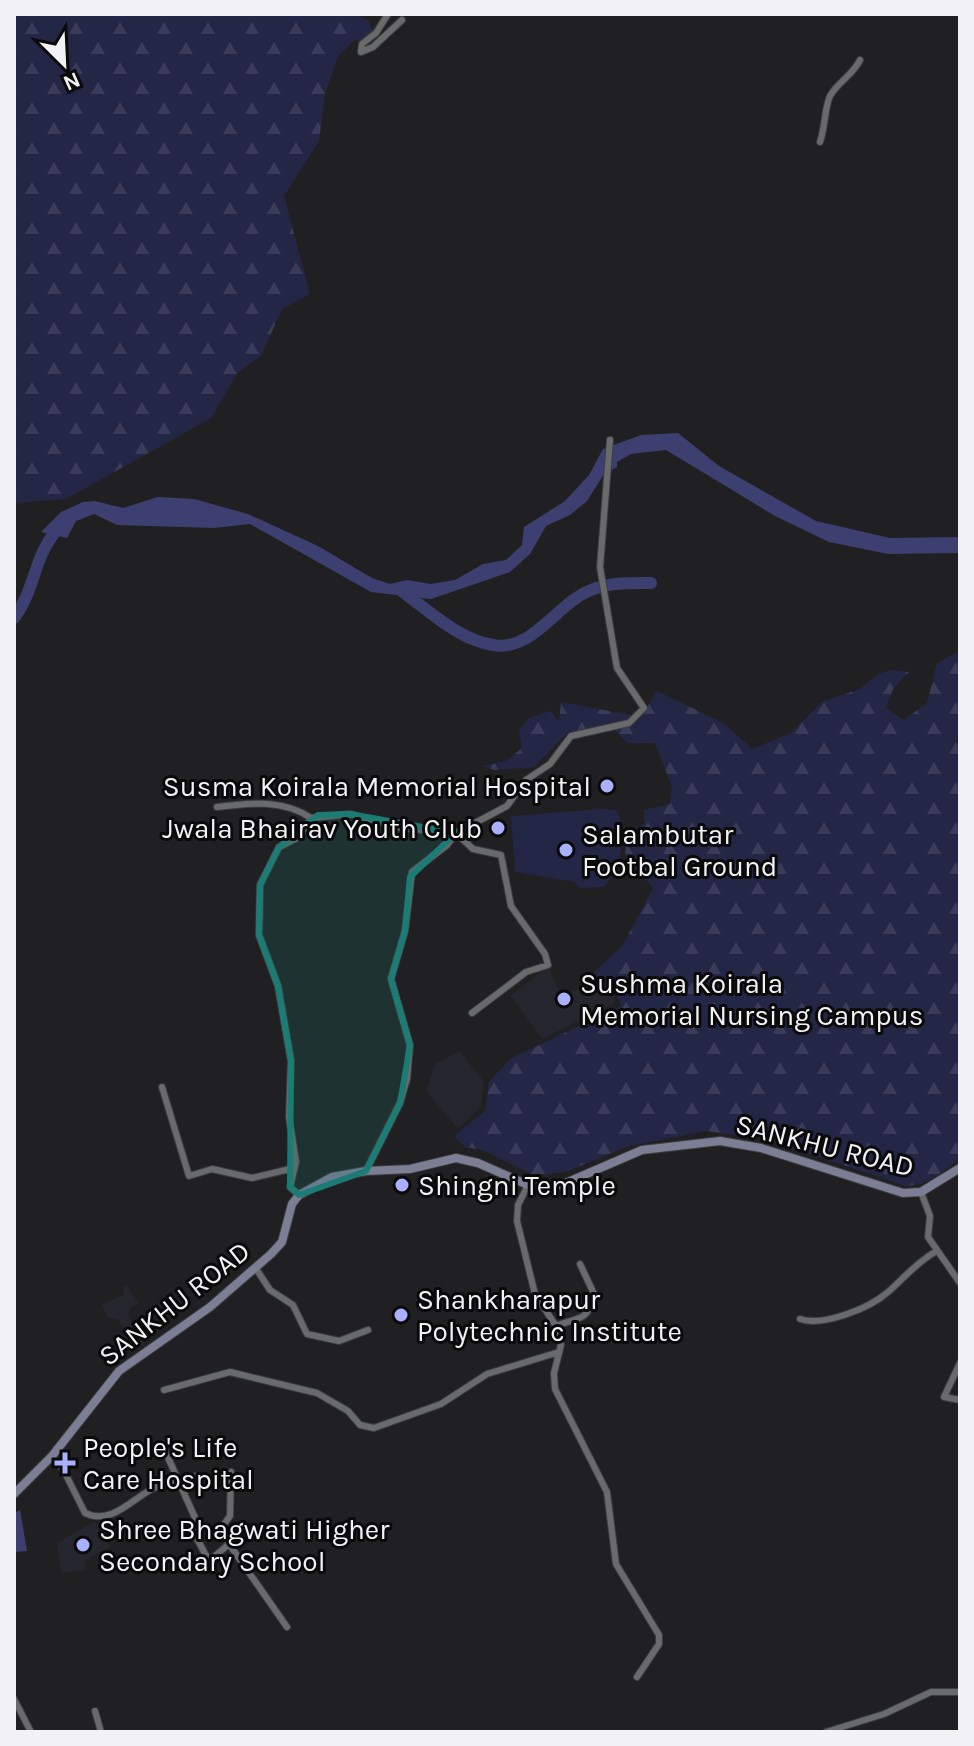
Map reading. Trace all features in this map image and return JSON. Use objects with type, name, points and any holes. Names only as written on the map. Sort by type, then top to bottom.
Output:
[{"type":"main road","name":"SANKHU ROAD","points":[[14,1494],[52,1456],[119,1371],[210,1307],[255,1267],[282,1242],[292,1204],[299,1195],[332,1177],[366,1171],[410,1169],[456,1158],[478,1163],[528,1185],[561,1185],[642,1150],[720,1141],[761,1148],[903,1193],[921,1192],[960,1168]]},
{"type":"street","points":[[388,14],[376,33],[362,44],[361,52],[370,49],[402,20]]},
{"type":"street","points":[[820,142],[827,122],[828,100],[855,71],[860,60]]},
{"type":"street","points":[[366,1171],[400,1103],[407,1079],[410,1045],[391,979],[405,931],[410,877],[416,867],[447,845],[456,833],[507,806],[526,780],[550,764],[571,736],[618,727],[643,712],[642,703],[617,668],[602,579],[602,527],[610,440]]},
{"type":"street","points":[[217,807],[289,806],[311,818],[350,814],[402,828],[456,833],[473,849],[501,855],[511,906],[545,954],[548,965],[526,972],[472,1013]]},
{"type":"street","points":[[299,1195],[290,1187],[294,1168],[291,1061],[278,986],[259,935],[260,885],[279,847],[299,837],[311,818]]},
{"type":"street","points":[[162,1087],[189,1176],[212,1169],[252,1178],[294,1168]]},
{"type":"street","points":[[528,1185],[518,1205],[517,1221],[535,1294],[556,1326],[559,1352],[555,1389],[607,1492],[616,1564],[659,1635],[659,1644],[637,1677]]},
{"type":"street","points":[[921,1192],[930,1216],[928,1237],[935,1252],[960,1283]]},
{"type":"street","points":[[800,1319],[824,1320],[881,1297],[914,1264],[935,1252]]},
{"type":"street","points":[[556,1326],[582,1319],[588,1314],[595,1296],[580,1264]]},
{"type":"street","points":[[255,1267],[270,1290],[293,1305],[307,1334],[339,1341],[368,1330]]},
{"type":"street","points":[[164,1390],[230,1372],[262,1383],[317,1393],[348,1411],[360,1425],[374,1428],[441,1404],[487,1374],[559,1352]]},
{"type":"street","points":[[960,1363],[944,1397],[960,1400]]},
{"type":"street","points":[[162,1444],[196,1520],[195,1535],[209,1561],[229,1544]]},
{"type":"street","points":[[52,1456],[90,1515],[116,1511],[136,1503],[155,1488],[196,1476]]},
{"type":"street","points":[[231,1472],[230,1516],[222,1527],[229,1544],[287,1627]]},
{"type":"street","points":[[826,1732],[884,1714],[931,1692],[960,1692]]},
{"type":"street","points":[[14,1700],[31,1732]]},
{"type":"street","points":[[95,1711],[101,1732]]},
{"type":"highlighted area","points":[[350,814],[456,833],[410,877],[405,931],[391,979],[410,1045],[400,1103],[366,1171],[299,1195],[290,1187],[291,1061],[278,986],[259,935],[260,885],[279,847],[318,815]]},
{"type":"shaded area","points":[[678,433],[719,466],[816,521],[890,538],[960,537],[960,553],[888,554],[829,542],[775,516],[666,450],[631,454],[617,462],[617,467],[604,474],[587,501],[570,515],[546,526],[530,554],[510,572],[431,599],[371,592],[250,524],[214,528],[117,525],[94,514],[76,521],[67,538],[41,532],[61,512],[83,502],[95,501],[123,508],[158,497],[194,499],[248,514],[318,546],[372,578],[390,584],[407,580],[431,584],[455,580],[483,564],[506,560],[522,545],[524,527],[565,501],[589,475],[603,449],[641,435]]},
{"type":"shaded area","name":"Sushma Koirala Memorial Nursing Campus","points":[[548,965],[561,995],[608,978],[615,1003],[542,1039],[511,996]]},
{"type":"shaded area","points":[[460,1051],[484,1082],[481,1106],[458,1129],[426,1091],[435,1064]]},
{"type":"shaded area","points":[[126,1285],[139,1303],[130,1308],[128,1315],[145,1345],[130,1352],[119,1320],[107,1317],[102,1304],[124,1295]]},
{"type":"shaded area","points":[[20,1510],[27,1551],[14,1552],[14,1513]]},
{"type":"shaded area","name":"Shree Bhagwati Higher Secondary School","points":[[95,1521],[110,1547],[85,1560],[86,1570],[61,1573],[57,1543]]},
{"type":"green space","points":[[14,14],[355,14],[368,20],[373,31],[360,41],[355,40],[338,56],[325,94],[319,141],[284,196],[310,294],[282,309],[261,356],[238,372],[211,418],[66,499],[14,503]]},
{"type":"green space","points":[[960,651],[960,735],[956,741],[960,743],[960,1159],[928,1181],[906,1186],[765,1139],[706,1131],[629,1146],[568,1171],[544,1175],[531,1174],[483,1150],[465,1147],[454,1136],[485,1111],[489,1082],[510,1059],[621,1006],[611,976],[589,977],[623,945],[653,888],[625,856],[627,833],[644,824],[644,810],[670,804],[672,787],[655,743],[628,743],[608,724],[567,733],[534,767],[494,770],[483,766],[506,761],[522,748],[519,730],[529,718],[551,711],[559,722],[561,702],[641,717],[657,691],[725,724],[752,749],[791,733],[822,702],[860,689],[878,674],[891,670],[909,672],[893,689],[886,708],[904,720],[927,703],[937,663]]},
{"type":"green space","name":"Salambutar Footbal Ground","points":[[616,810],[622,828],[621,850],[615,871],[604,887],[580,888],[575,882],[515,872],[511,816]]},
{"type":"waterway","points":[[14,618],[46,546],[63,524]]},
{"type":"waterway","points":[[399,589],[467,637],[493,645],[507,645],[533,634],[567,605],[591,590],[613,584],[651,583]]},
{"type":"place","name":"Susma Koirala Memorial Hospital","points":[[607,786]]},
{"type":"place","name":"Jwala Bhairav Youth Club","points":[[498,828]]},
{"type":"place","name":"Salambutar Footbal Ground","points":[[566,850]]},
{"type":"place","name":"Sushma Koirala Memorial Nursing Campus","points":[[564,999]]},
{"type":"place","name":"Shingni Temple","points":[[402,1185]]},
{"type":"place","name":"Shankharapur Polytechnic Institute","points":[[401,1315]]},
{"type":"place","name":"People's Life Care Hospital","points":[[65,1463]]},
{"type":"place","name":"Shree Bhagwati Higher Secondary School","points":[[83,1545]]}]
